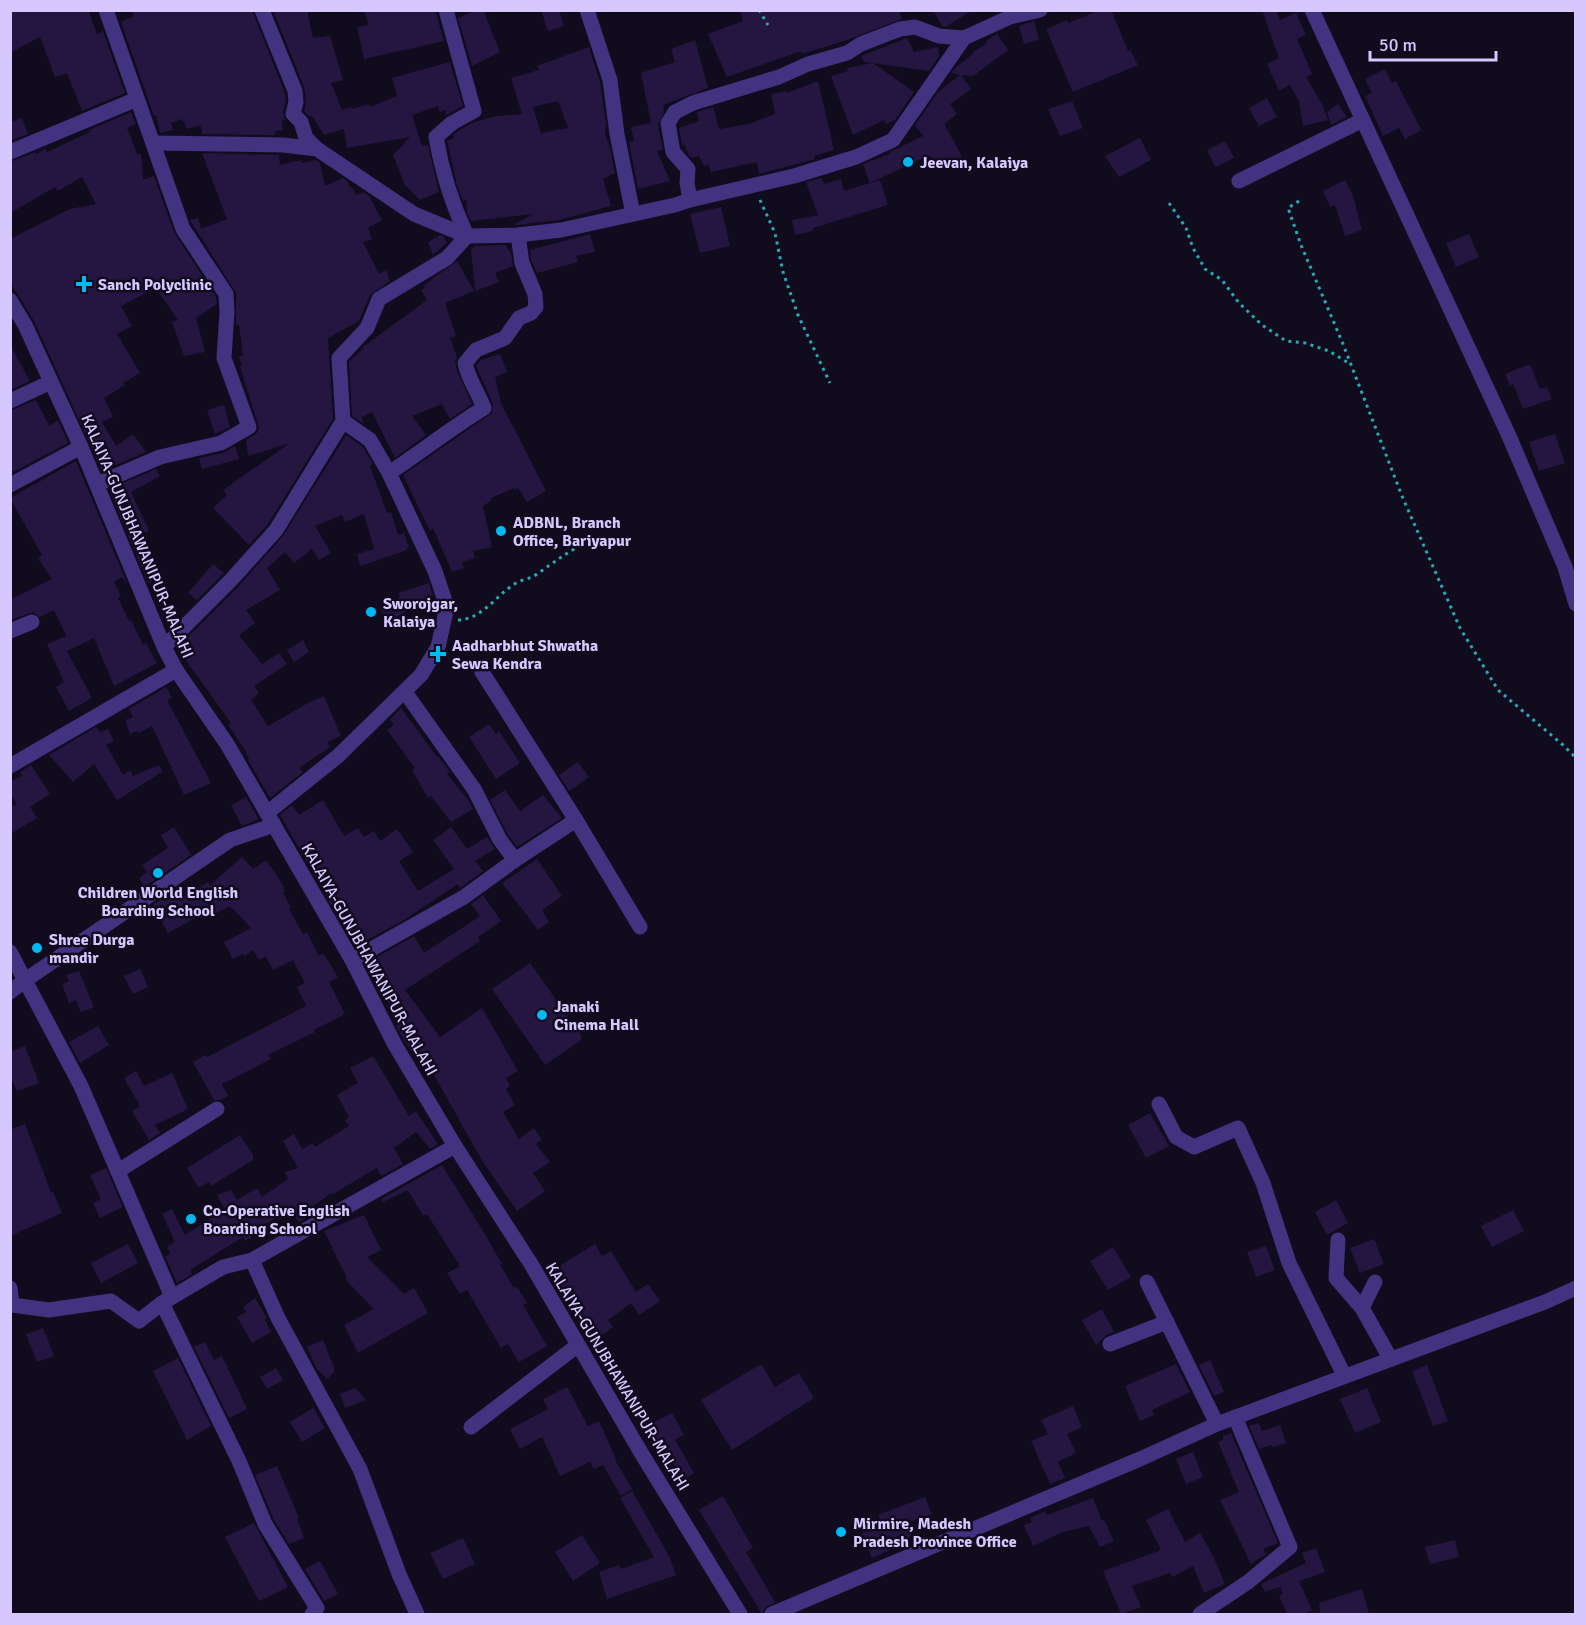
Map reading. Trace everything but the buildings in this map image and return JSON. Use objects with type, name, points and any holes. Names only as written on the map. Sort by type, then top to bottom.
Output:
[{"type":"street","points":[[262,10],[295,92],[296,102],[293,114],[301,122],[306,138],[317,149],[414,214],[467,236],[518,235],[561,230],[794,176],[856,157],[893,140],[964,38]]},
{"type":"street","points":[[446,10],[474,111],[452,123],[436,137],[440,161],[455,209],[467,236]]},
{"type":"street","points":[[586,10],[610,80],[617,134],[633,214]]},
{"type":"street","points":[[690,200],[687,183],[688,170],[673,152],[670,139],[668,123],[675,112],[693,103],[778,77],[808,64],[847,52],[900,29],[915,27],[939,36],[964,38],[1010,17],[1040,10]]},
{"type":"street","points":[[1312,10],[1509,436],[1564,567],[1575,604]]},
{"type":"street","points":[[97,484],[160,457],[221,443],[249,427],[224,358],[226,294],[183,229],[137,99],[110,12]]},
{"type":"street","points":[[10,152],[137,99]]},
{"type":"street","points":[[1239,182],[1363,120]]},
{"type":"street","points":[[154,143],[283,145],[317,149]]},
{"type":"street","points":[[389,473],[420,454],[462,421],[484,408],[468,377],[465,363],[476,350],[505,338],[519,318],[531,313],[536,307],[535,294],[522,263],[518,235]]},
{"type":"street","points":[[164,648],[276,530],[343,421],[339,358],[367,328],[379,299],[447,258],[467,236]]},
{"type":"street","name":"KALAIYA-GUNJBHAWANIPUR-MALAHI","points":[[10,300],[81,447],[164,648],[176,670],[227,744],[352,960],[395,1045],[454,1146],[531,1264],[740,1614]]},
{"type":"street","points":[[10,401],[51,382]]},
{"type":"street","points":[[10,992],[230,840],[270,819],[405,692],[421,675],[438,647],[447,608],[435,571],[389,473],[370,440],[343,421]]},
{"type":"street","points":[[10,485],[81,447]]},
{"type":"street","points":[[10,631],[32,622]]},
{"type":"street","points":[[10,766],[176,670]]},
{"type":"street","points":[[482,672],[576,819],[640,927]]},
{"type":"street","points":[[405,692],[474,789],[500,840],[515,860]]},
{"type":"street","points":[[352,960],[464,897],[576,819]]},
{"type":"street","points":[[10,952],[81,1086],[118,1171],[167,1300],[265,1524],[317,1608],[312,1614]]},
{"type":"street","points":[[1159,1104],[1176,1137],[1194,1147],[1238,1128],[1263,1184],[1289,1263],[1344,1375]]},
{"type":"street","points":[[118,1171],[217,1109]]},
{"type":"street","points":[[10,1288],[12,1305],[49,1310],[111,1301],[139,1321],[167,1300],[223,1267],[252,1260],[454,1146]]},
{"type":"street","points":[[1338,1240],[1336,1278],[1362,1308],[1390,1358]]},
{"type":"street","points":[[252,1260],[278,1318],[360,1469],[399,1574],[417,1614]]},
{"type":"street","points":[[1147,1282],[1216,1424]]},
{"type":"street","points":[[1362,1308],[1375,1282]]},
{"type":"street","points":[[772,1614],[1140,1460],[1216,1424],[1575,1288]]},
{"type":"street","points":[[1110,1344],[1167,1322]]},
{"type":"street","points":[[471,1427],[578,1345]]},
{"type":"street","points":[[1200,1614],[1248,1582],[1290,1547],[1235,1417]]},
{"type":"path","points":[[759,10],[768,25]]},
{"type":"path","points":[[756,184],[760,203],[775,233],[783,272],[798,315],[830,383]]},
{"type":"path","points":[[1299,201],[1288,208],[1291,218],[1415,525],[1460,628],[1498,690],[1538,722],[1575,758]]},
{"type":"path","points":[[1169,203],[1185,228],[1205,269],[1222,280],[1239,303],[1262,325],[1286,341],[1305,343],[1329,351],[1352,365]]},
{"type":"path","points":[[444,620],[467,620],[489,606],[515,583],[536,576],[557,559],[576,548]]},
{"type":"place","name":"Jeevan, Kalaiya","points":[[908,162]]},
{"type":"place","name":"Sanch Polyclinic","points":[[84,284]]},
{"type":"place","name":"ADBNL, Branch Office, Bariyapur","points":[[501,531]]},
{"type":"place","name":"Sworojgar, Kalaiya","points":[[371,612]]},
{"type":"place","name":"Aadharbhut Shwatha Sewa Kendra","points":[[438,654]]},
{"type":"place","name":"Children World English Boarding School","points":[[158,873]]},
{"type":"place","name":"Shree Durga mandir","points":[[37,948]]},
{"type":"place","name":"Janaki Cinema Hall","points":[[542,1015]]},
{"type":"place","name":"Co-Operative English Boarding School","points":[[191,1219]]},
{"type":"place","name":"Mirmire, Madesh Pradesh Province Office","points":[[841,1532]]}]
